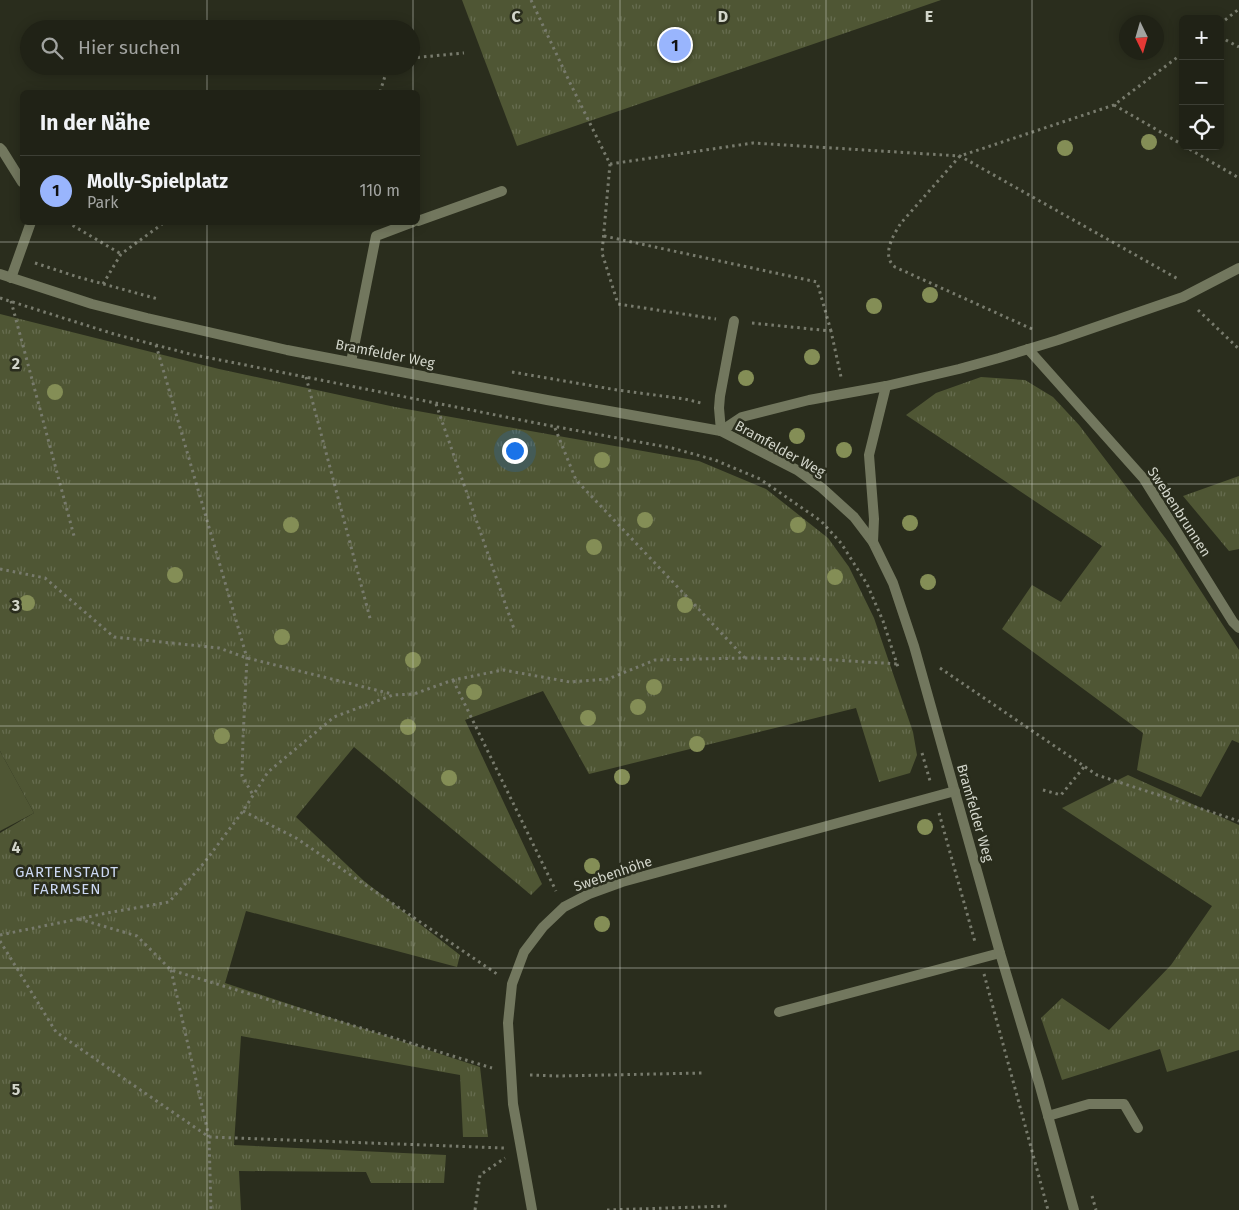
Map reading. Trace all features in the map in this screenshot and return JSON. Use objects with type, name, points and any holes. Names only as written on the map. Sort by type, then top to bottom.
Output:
[{"type":"street","points":[[0,148],[20,179]]},
{"type":"street","points":[[420,220],[502,191]]},
{"type":"street","points":[[11,278],[30,225]]},
{"type":"street","points":[[351,362],[376,236],[405,225]]},
{"type":"street","points":[[734,322],[718,408],[721,431],[742,417],[809,400],[886,386],[958,369],[1058,340],[1184,297],[1239,268]]},
{"type":"street","name":"Bramfelder Weg","points":[[0,274],[92,304],[287,350],[721,431],[797,470],[822,488],[854,517],[873,542],[893,583],[914,646],[1074,1210]]},
{"type":"street","name":"Swebenbrunnen","points":[[1028,349],[1144,479],[1233,622],[1239,628]]},
{"type":"street","points":[[873,542],[874,519],[869,455],[886,386]]},
{"type":"street","name":"Swebenhöhe","points":[[532,1210],[514,1104],[508,1024],[512,984],[524,952],[543,927],[564,908],[589,894],[622,882],[955,791]]},
{"type":"street","points":[[778,1012],[1000,953]]},
{"type":"street","points":[[1048,1116],[1089,1104],[1124,1104],[1138,1128]]},
{"type":"path","points":[[531,0],[570,85],[610,164],[602,253],[618,304],[734,322],[831,331]]},
{"type":"path","points":[[1224,21],[1239,9]]},
{"type":"path","points":[[1224,39],[1239,47]]},
{"type":"path","points":[[420,57],[464,53]]},
{"type":"path","points":[[610,164],[753,143],[960,156],[1114,105],[1179,56]]},
{"type":"path","points":[[381,90],[385,75]]},
{"type":"path","points":[[1114,105],[1179,143]]},
{"type":"path","points":[[1191,150],[1239,178]]},
{"type":"path","points":[[960,156],[1197,290]]},
{"type":"path","points":[[960,156],[900,223],[888,252],[891,264],[1058,340]]},
{"type":"path","points":[[72,225],[121,254]]},
{"type":"path","points":[[92,304],[121,254],[161,225]]},
{"type":"path","points":[[604,236],[817,282],[831,331],[845,394]]},
{"type":"path","points":[[1184,297],[1239,349]]},
{"type":"path","points":[[0,298],[114,334],[190,354],[436,404],[672,448],[715,460],[760,479],[821,521],[841,543],[867,584],[883,621],[900,674]]},
{"type":"path","points":[[11,301],[74,536]]},
{"type":"path","points":[[156,345],[247,658],[242,776],[253,795]]},
{"type":"path","points":[[306,377],[371,622]]},
{"type":"path","points":[[436,404],[514,629]]},
{"type":"path","points":[[555,427],[576,480],[746,658]]},
{"type":"path","points":[[0,569],[45,578],[114,637],[218,648],[247,658],[392,695],[414,694],[453,680],[503,670],[570,682],[608,679],[654,660],[818,659],[898,664]]},
{"type":"path","points":[[938,668],[1097,775],[1239,821]]},
{"type":"path","points":[[453,680],[564,908]]},
{"type":"path","points":[[0,935],[170,902],[204,863],[243,811],[268,772],[334,717],[392,695]]},
{"type":"path","points":[[921,747],[1048,1210]]},
{"type":"path","points":[[1043,790],[1061,795],[1084,767]]},
{"type":"path","points":[[243,811],[296,838],[512,984]]},
{"type":"path","points":[[78,919],[137,936],[171,970],[511,1074],[559,1076],[702,1073]]},
{"type":"path","points":[[0,941],[56,1032],[209,1136],[520,1148]]},
{"type":"path","points":[[171,970],[209,1136],[211,1210]]},
{"type":"path","points":[[475,1210],[480,1175],[520,1148]]},
{"type":"path","points":[[607,1210],[729,1206]]},
{"type":"green space","points":[[462,0],[941,0],[517,146]]},
{"type":"green space","points":[[0,314],[219,369],[395,407],[699,461],[766,489],[828,538],[849,567],[874,618],[913,732],[917,755],[910,773],[879,782],[856,708],[589,774],[543,691],[465,720],[542,884],[531,895],[354,747],[296,817],[364,881],[460,955],[457,967],[246,911],[225,983],[480,1067],[488,1137],[463,1137],[460,1075],[241,1036],[234,1145],[446,1155],[444,1183],[371,1183],[366,1172],[239,1171],[241,1210],[0,1210],[0,833],[34,813],[0,751]]},
{"type":"green space","points":[[981,377],[1025,380],[1053,397],[1079,425],[1173,548],[1239,650],[1239,743],[1232,740],[1201,797],[1137,770],[1143,733],[1002,629],[1032,585],[1061,602],[1102,546],[906,415],[936,393]]},
{"type":"green space","points":[[1239,476],[1239,549],[1229,551],[1183,496]]},
{"type":"green space","points":[[0,751],[34,813],[0,831]]},
{"type":"green space","points":[[1128,775],[1239,825],[1239,1050],[1167,1072],[1160,1049],[1062,1080],[1041,1018],[1062,998],[1109,1030],[1171,965],[1212,906],[1062,808]]},
{"type":"place","name":"Molly-Spielplatz","points":[[675,45]]},
{"type":"district","name":"GARTENSTADT FARMSEN","points":[[67,880]]}]
